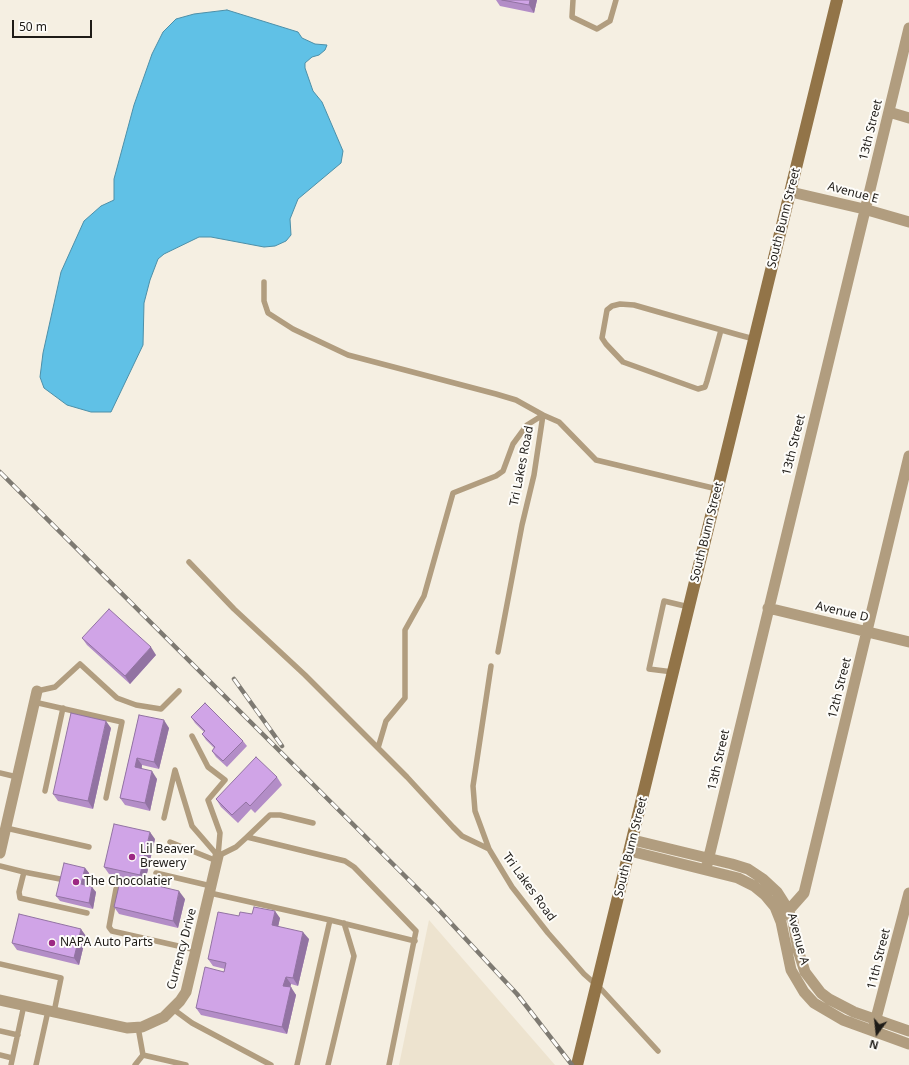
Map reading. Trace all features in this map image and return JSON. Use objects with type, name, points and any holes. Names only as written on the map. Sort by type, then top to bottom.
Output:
[{"type":"street","name":"South Bunn Street","points":[[577,1065],[837,0]]},
{"type":"street","name":"13th Street","points":[[707,864],[864,208],[909,28]]},
{"type":"street","points":[[889,112],[909,118]]},
{"type":"street","name":"Avenue E","points":[[791,192],[864,208],[909,222]]},
{"type":"street","name":"12th Street","points":[[784,914],[804,893],[909,456]]},
{"type":"street","name":"Avenue D","points":[[768,608],[909,642]]},
{"type":"street","points":[[0,853],[36,696]]},
{"type":"street","name":"Avenue A","points":[[631,846],[707,864],[754,886],[784,914],[785,935],[791,970],[804,992],[814,1003],[843,1020],[909,1032]]},
{"type":"street","name":"Currency Drive","points":[[0,1000],[114,1026],[138,1027],[153,1022],[173,1009],[186,992],[218,859]]},
{"type":"street","name":"11th Street","points":[[874,1025],[909,892]]},
{"type":"street","name":"Avenue A","points":[[874,1025],[909,1044]]},
{"type":"lane","points":[[573,0],[572,17],[597,29],[610,21],[616,0]]},
{"type":"lane","name":"Tri Lakes Road","points":[[264,282],[264,301],[268,313],[293,329],[348,355],[516,400],[543,415],[534,475],[522,525],[498,652]]},
{"type":"lane","points":[[721,330],[707,381],[705,386],[698,389],[623,362],[602,338],[607,310],[612,306],[620,304],[634,305],[754,339]]},
{"type":"lane","points":[[378,748],[386,721],[405,698],[404,630],[424,596],[453,493],[496,476],[503,471],[513,444],[527,425],[543,415],[559,422],[596,460],[717,489]]},
{"type":"lane","points":[[189,562],[234,609],[305,675],[378,748],[462,836],[489,849]]},
{"type":"lane","points":[[673,672],[649,668],[664,601],[689,607]]},
{"type":"lane","points":[[36,696],[55,687],[80,664],[117,698],[136,705],[161,709],[179,691]]},
{"type":"lane","name":"Tri Lakes Road","points":[[491,666],[473,786],[475,811],[489,849],[512,887],[539,922],[571,960],[658,1051]]},
{"type":"lane","points":[[36,696],[63,708],[122,722],[106,798]]},
{"type":"lane","points":[[45,791],[63,708]]},
{"type":"lane","points":[[192,736],[208,767],[225,780],[208,800],[220,833],[218,859]]},
{"type":"lane","points":[[164,818],[175,770],[192,826],[218,859]]},
{"type":"lane","points":[[0,773],[17,777]]},
{"type":"lane","points":[[218,859],[247,838],[270,815],[280,815],[313,823]]},
{"type":"lane","points":[[6,828],[90,847]]},
{"type":"lane","points":[[247,838],[345,862],[354,867],[416,931],[389,1065]]},
{"type":"lane","points":[[170,842],[218,859]]},
{"type":"lane","points":[[0,866],[60,879]]},
{"type":"lane","points":[[24,872],[19,892],[20,898],[87,913]]},
{"type":"lane","points":[[156,873],[210,890],[415,940]]},
{"type":"lane","points":[[116,889],[109,927],[112,932],[196,950]]},
{"type":"lane","points":[[297,1065],[330,920]]},
{"type":"lane","points":[[328,1065],[354,956],[344,923]]},
{"type":"lane","points":[[0,964],[61,978],[36,1065]]},
{"type":"lane","points":[[11,1065],[24,1005]]},
{"type":"lane","points":[[173,1009],[192,1023],[271,1065]]},
{"type":"lane","points":[[138,1027],[143,1055]]},
{"type":"lane","points":[[0,1031],[18,1035]]},
{"type":"lane","points":[[134,1065],[143,1055]]},
{"type":"lane","points":[[143,1055],[186,1065]]},
{"type":"lane","points":[[0,1056],[12,1058]]},
{"type":"shaded area","points":[[429,920],[555,1065],[399,1065]]},
{"type":"water","points":[[227,10],[298,32],[302,38],[315,44],[327,45],[325,50],[319,55],[312,57],[305,63],[305,68],[313,91],[322,102],[343,151],[341,163],[298,199],[290,219],[291,235],[286,241],[275,246],[264,247],[211,237],[199,237],[164,254],[158,259],[150,280],[144,303],[143,345],[111,412],[91,412],[67,405],[44,388],[40,377],[43,353],[61,272],[84,221],[101,206],[114,200],[114,179],[134,105],[152,54],[163,32],[176,19],[194,14]]},
{"type":"building","points":[[502,0],[530,0],[529,5]]},
{"type":"building","points":[[109,609],[151,647],[125,676],[82,638]]},
{"type":"building","points":[[205,703],[243,741],[223,761],[212,751],[215,747],[202,734],[205,731],[191,717]]},
{"type":"building","points":[[71,713],[106,721],[88,801],[53,794]]},
{"type":"building","points":[[139,715],[164,720],[154,762],[137,758],[135,767],[152,771],[145,803],[120,798]]},
{"type":"building","points":[[256,757],[277,777],[250,806],[246,802],[232,815],[216,799]]},
{"type":"building","name":"Lil Beaver Brewery","points":[[114,824],[150,832],[140,875],[104,867]]},
{"type":"building","name":"The Chocolatier","points":[[64,863],[85,868],[81,884],[92,887],[89,903],[56,896]]},
{"type":"building","points":[[121,877],[179,891],[173,921],[114,907]]},
{"type":"building","points":[[254,907],[275,911],[272,925],[303,932],[293,978],[286,977],[283,986],[291,987],[282,1027],[196,1008],[205,967],[224,972],[226,963],[208,959],[218,912],[239,916],[240,912],[252,914]]},
{"type":"building","name":"NAPA Auto Parts","points":[[19,914],[81,929],[74,958],[12,943]]},
{"type":"railway","points":[[0,472],[436,907],[517,994],[572,1065]]},
{"type":"railway","points":[[234,679],[282,746]]},
{"type":"place","name":"Lil Beaver Brewery","points":[[132,857]]},
{"type":"place","name":"The Chocolatier","points":[[76,882]]},
{"type":"place","name":"NAPA Auto Parts","points":[[52,943]]}]
